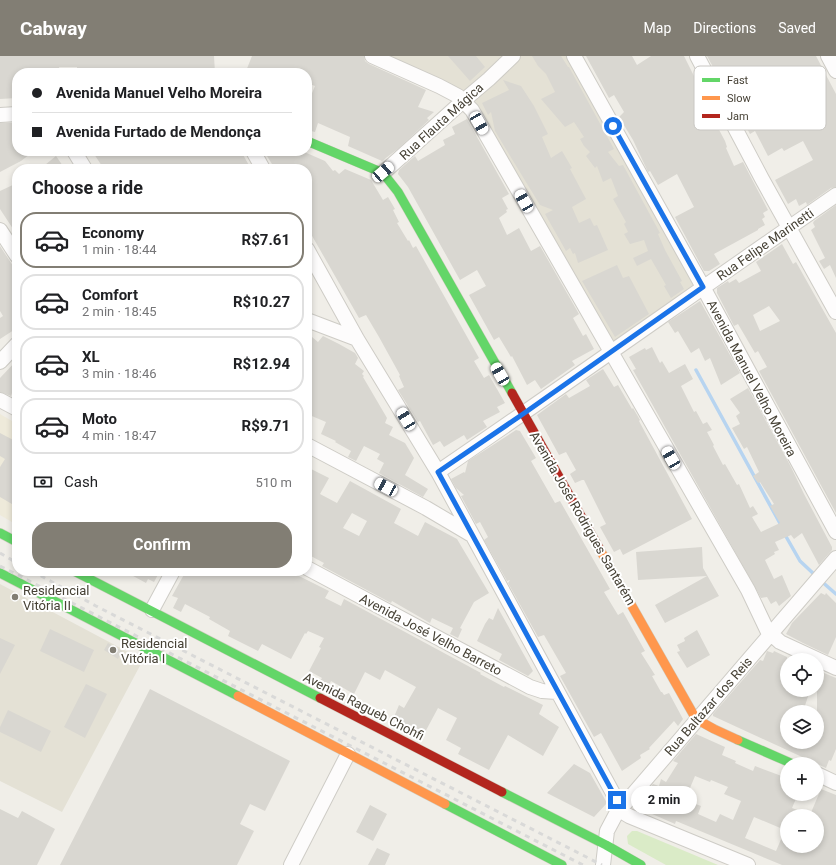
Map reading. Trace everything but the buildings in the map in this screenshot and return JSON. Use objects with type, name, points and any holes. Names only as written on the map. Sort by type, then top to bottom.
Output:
[{"type":"main road","points":[[312,143],[383,172]]},
{"type":"main road","name":"Avenida José Rodrigues Santarém","points":[[383,172],[398,192],[696,719]]},
{"type":"main road","points":[[0,533],[12,539]]},
{"type":"main road","points":[[0,573],[562,865]]},
{"type":"main road","name":"Avenida Ragueb Chohfi","points":[[84,576],[641,865]]},
{"type":"main road","points":[[696,719],[714,729],[780,758]]},
{"type":"street","points":[[372,56],[458,96],[472,110],[748,590],[767,630],[780,642],[836,668]]},
{"type":"street","name":"Rua Flauta Mágica","points":[[383,172],[513,56]]},
{"type":"street","name":"Avenida Manuel Velho Moreira","points":[[574,56],[703,287],[836,532]]},
{"type":"street","points":[[696,56],[701,66]]},
{"type":"street","points":[[828,56],[836,71]]},
{"type":"street","points":[[0,115],[12,114]]},
{"type":"street","points":[[737,130],[836,312]]},
{"type":"street","name":"Rua Felipe Marinetti","points":[[438,472],[836,196]]},
{"type":"street","points":[[0,230],[12,248]]},
{"type":"street","points":[[312,258],[357,339],[438,472],[624,813],[748,865]]},
{"type":"street","points":[[312,322],[357,339]]},
{"type":"street","points":[[0,362],[12,349]]},
{"type":"street","points":[[0,400],[12,406]]},
{"type":"street","points":[[312,448],[426,508],[471,534]]},
{"type":"street","points":[[426,508],[447,499],[450,495]]},
{"type":"street","name":"Rua Baltazar dos Reis","points":[[603,865],[607,831],[610,823],[621,808],[836,558]]},
{"type":"street","name":"Avenida José Velho Barreto","points":[[312,571],[530,687],[542,691],[557,692]]},
{"type":"street","points":[[152,610],[170,576]]},
{"type":"street","points":[[291,865],[348,754]]},
{"type":"street","points":[[824,777],[836,783]]},
{"type":"shaded area","points":[[378,56],[568,56],[702,297],[609,362],[479,113]]},
{"type":"shaded area","points":[[0,414],[12,421],[12,522],[0,515]]},
{"type":"shaded area","points":[[0,584],[143,660],[62,812],[0,781]]},
{"type":"green space","points":[[632,831],[637,831],[718,865],[666,865],[628,844],[627,836]]},
{"type":"waterway","points":[[696,370],[782,527]]},
{"type":"waterway","points":[[784,533],[800,561],[816,576]]},
{"type":"waterway","points":[[820,580],[836,594]]},
{"type":"railway","points":[[0,553],[12,560]]},
{"type":"railway","points":[[0,566],[12,572]]},
{"type":"railway","points":[[19,576],[583,865]]},
{"type":"railway","points":[[41,576],[96,606],[602,865]]},
{"type":"traffic: fast","points":[[312,143],[383,173],[398,192],[512,393]]},
{"type":"traffic: fast","points":[[0,533],[12,539]]},
{"type":"traffic: fast","points":[[0,573],[238,696]]},
{"type":"traffic: fast","points":[[84,576],[320,698]]},
{"type":"traffic: fast","points":[[738,740],[780,758]]},
{"type":"traffic: fast","points":[[502,792],[606,845],[641,865]]},
{"type":"traffic: fast","points":[[445,804],[562,865]]},
{"type":"traffic: slow","points":[[599,548],[696,719],[738,740]]},
{"type":"traffic: slow","points":[[238,696],[445,804]]},
{"type":"traffic: jam","points":[[512,393],[599,548]]},
{"type":"traffic: jam","points":[[320,698],[502,792]]},
{"type":"place","name":"Residencial Vitória II","points":[[15,597]]},
{"type":"place","name":"Residencial Vitória I","points":[[113,650]]},
{"type":"route","points":[[613,126],[703,287],[438,472],[617,800]]}]
